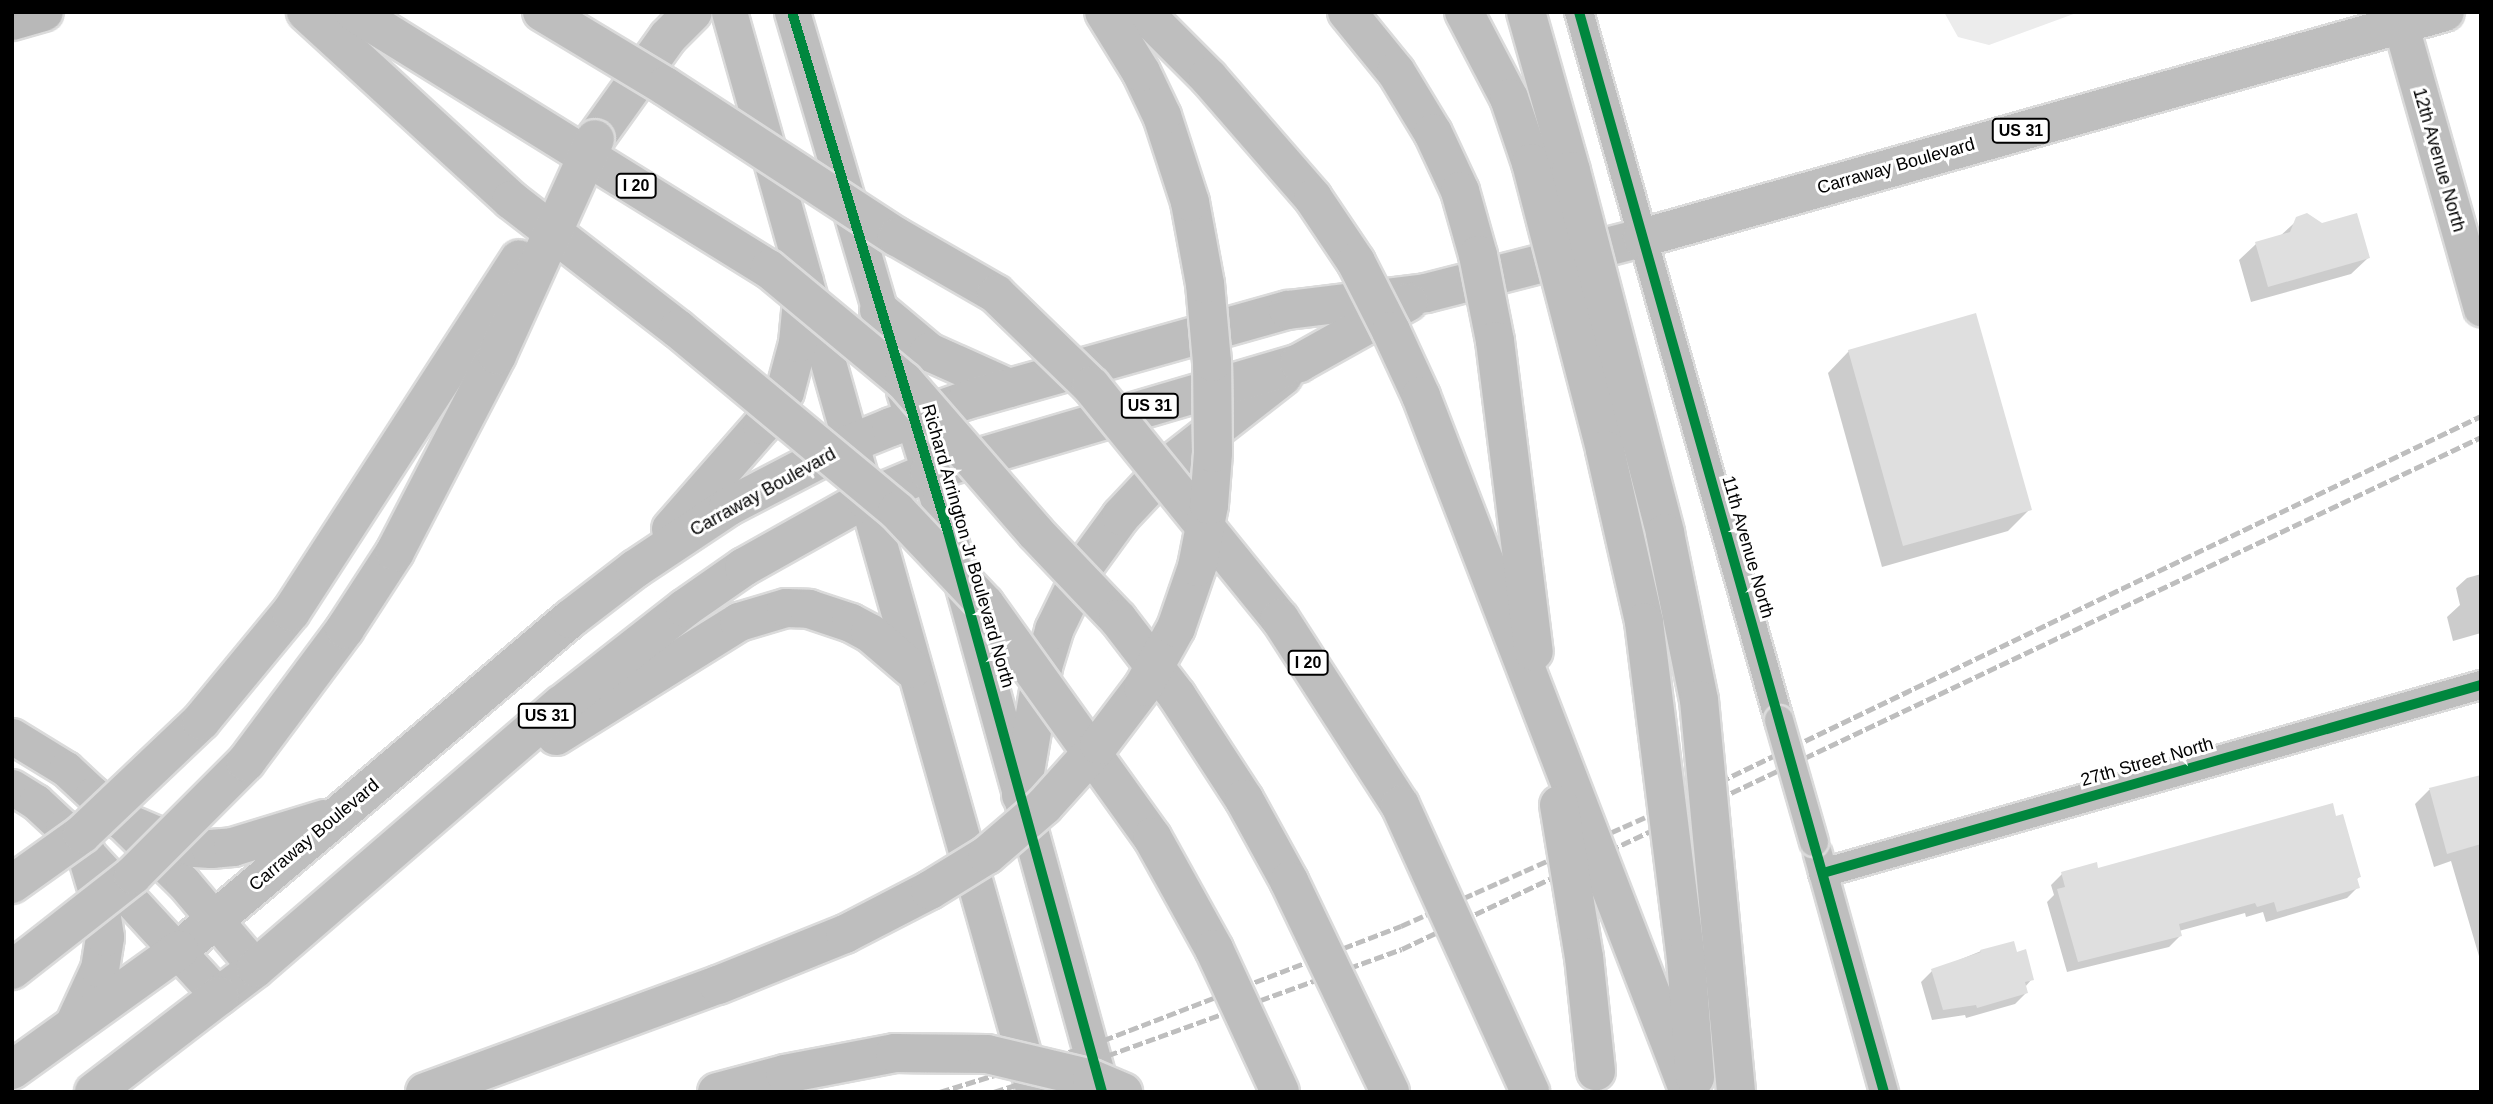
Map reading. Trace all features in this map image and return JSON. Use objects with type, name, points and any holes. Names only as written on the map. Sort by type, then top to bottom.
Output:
[{"type":"main road","points":[[12,21],[44,12]]},
{"type":"main road","points":[[306,12],[511,200],[678,329],[897,511],[985,604],[1152,837],[1214,949],[1280,1092]]},
{"type":"main road","name":"I 20","points":[[354,12],[769,269],[904,381],[1036,533],[1118,619],[1177,696],[1244,799],[1289,881],[1390,1092]]},
{"type":"main road","name":"I 20","points":[[542,12],[665,86],[897,237],[996,294],[1091,386],[1280,619],[1400,805],[1530,1092]]},
{"type":"main road","points":[[12,884],[82,834],[201,721],[291,612],[404,442],[595,139],[668,37],[693,12]]},
{"type":"main road","points":[[425,1092],[718,985],[845,934],[930,890],[987,855],[1044,806],[1099,745],[1143,687],[1176,628],[1197,566],[1209,506],[1213,453],[1212,362],[1205,284],[1190,202],[1162,116],[1142,72],[1104,12]]},
{"type":"main road","points":[[1143,12],[1208,77],[1313,198],[1356,262],[1421,396],[1689,1092]]},
{"type":"main road","points":[[1347,12],[1396,72],[1433,133],[1460,191],[1478,255],[1495,341],[1527,610],[1584,957],[1598,1081]]},
{"type":"main road","points":[[1464,12],[1509,98],[1531,163],[1605,450],[1644,622],[1686,958],[1696,1092]]},
{"type":"main road","points":[[1526,12],[1571,171],[1665,533],[1699,700],[1736,1092]]},
{"type":"main road","name":"Carraway Boulevard","points":[[180,950],[570,619],[635,569],[728,507],[849,444],[913,419],[1009,388],[1288,310],[1426,293],[1642,238],[2399,18],[2445,12]]},
{"type":"main road","points":[[12,970],[133,875],[246,762],[345,629],[395,552],[497,355],[595,139]]},
{"type":"main road","points":[[635,569],[762,425],[785,392],[797,351],[804,281]]},
{"type":"main road","name":"Carraway Boulevard","points":[[219,996],[256,968],[561,705],[685,608],[744,567],[865,499],[929,472],[1299,363],[1426,293]]},
{"type":"main road","points":[[879,310],[929,352],[1009,388]]},
{"type":"main road","points":[[1021,795],[1043,667],[1054,630],[1086,564],[1121,516],[1168,466],[1299,363]]},
{"type":"main road","points":[[442,808],[716,635],[760,614],[786,608],[828,613],[870,633],[912,668]]},
{"type":"main road","points":[[120,820],[167,840],[195,848],[211,849],[233,847],[339,815]]},
{"type":"main road","points":[[71,1031],[97,976],[105,937],[98,892],[86,852]]},
{"type":"main road","name":"US 31","points":[[12,1070],[71,1031],[180,950]]},
{"type":"main road","name":"US 31","points":[[94,1092],[219,996]]},
{"type":"main road","points":[[717,1092],[785,1074],[895,1053],[987,1054],[1092,1079],[1123,1092]]},
{"type":"street","points":[[729,12],[912,668],[1034,1092]]},
{"type":"street","name":"Richard Arrington Jr Boulevard North","points":[[792,12],[929,472],[1102,1092]]},
{"type":"street","name":"11th Avenue North","points":[[1579,12],[1884,1092]]},
{"type":"street","name":"12th Avenue North","points":[[2399,18],[2481,308]]},
{"type":"street","name":"27th Street North","points":[[1823,873],[2481,685]]},
{"type":"street","points":[[12,736],[66,769],[120,820],[216,919],[256,968]]},
{"type":"street","points":[[12,787],[49,813],[180,950],[219,996]]},
{"type":"shaded area","points":[[1944,12],[2079,12],[1989,45],[1958,37]]},
{"type":"building","points":[[2307,213],[2322,223],[2357,213],[2370,258],[2268,287],[2255,242],[2290,232],[2296,217]]},
{"type":"building","points":[[1976,313],[2032,510],[1903,546],[1848,350]]},
{"type":"building","points":[[2481,775],[2481,844],[2447,854],[2429,788]]},
{"type":"building","points":[[2333,803],[2336,816],[2343,814],[2361,877],[2357,878],[2360,888],[2277,912],[2274,902],[2257,907],[2255,903],[2179,924],[2182,936],[2078,962],[2057,889],[2065,887],[2061,872],[2097,862],[2098,868]]},
{"type":"building","points":[[2014,941],[2017,952],[2026,949],[2034,980],[2025,982],[2028,993],[1977,1008],[1976,1005],[1943,1010],[1931,969],[1981,952],[1980,950]]},
{"type":"railway","points":[[940,1092],[1091,1045],[1401,926],[1659,811],[2481,416]]},
{"type":"railway","points":[[994,1092],[1095,1060],[1402,949],[2481,437]]},
{"type":"cycle path","points":[[792,12],[948,532],[1102,1092]]},
{"type":"cycle path","points":[[1579,12],[1884,1092]]},
{"type":"cycle path","points":[[1823,873],[2481,685]]}]
